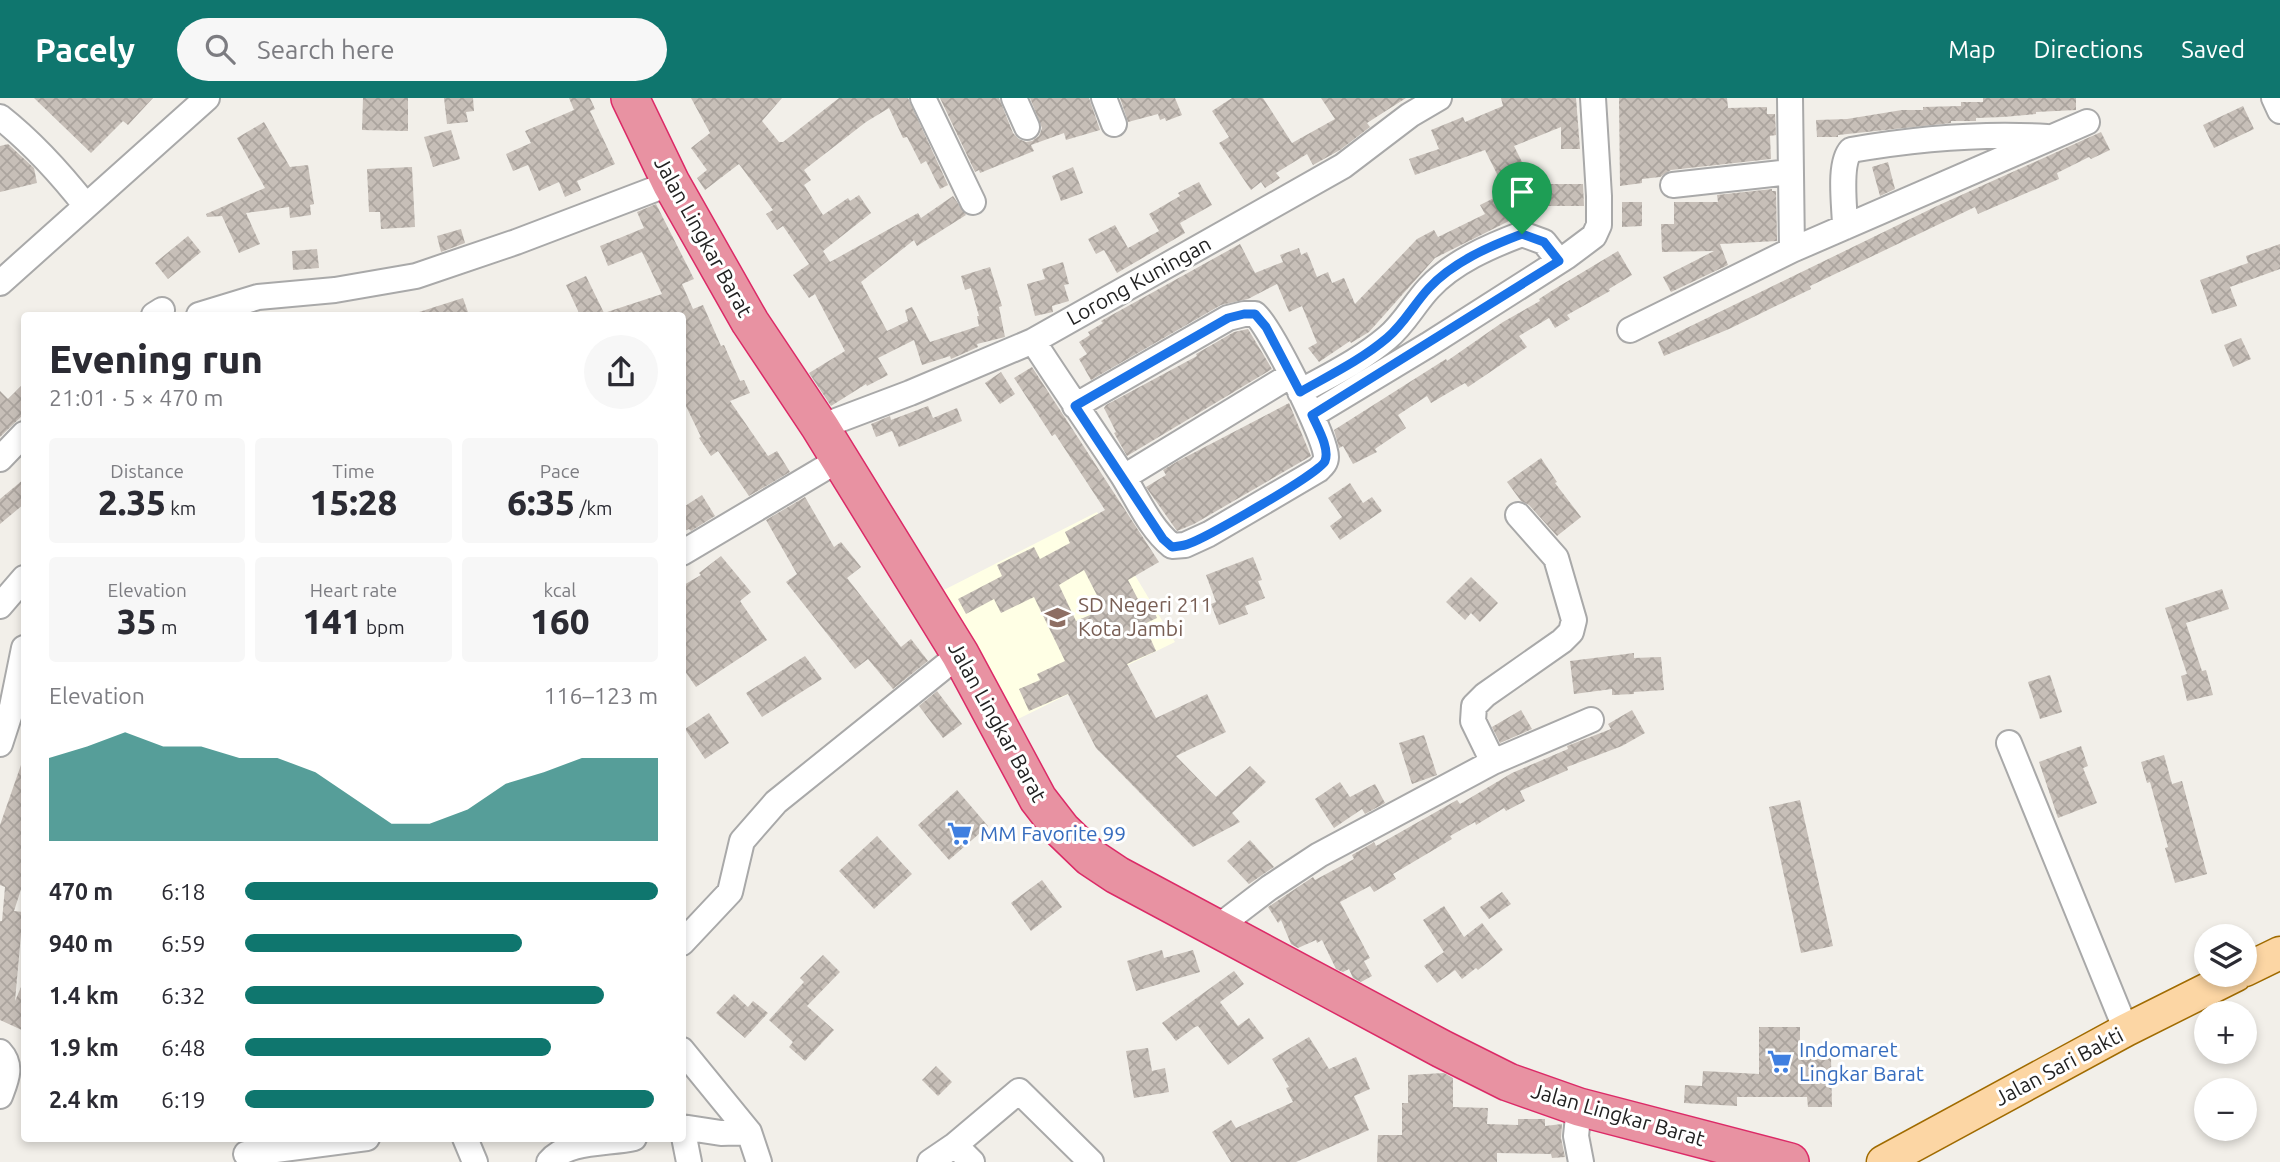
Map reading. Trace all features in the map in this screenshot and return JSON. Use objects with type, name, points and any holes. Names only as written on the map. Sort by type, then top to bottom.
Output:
[{"type":"highway","name":"Jalan Lingkar Barat","points":[[630,98],[671,183],[750,323],[820,427],[960,654],[1038,799],[1062,830],[1090,857],[1117,875],[1508,1082],[1579,1107],[1781,1161]]},
{"type":"main road","points":[[2257,964],[2280,953]]},
{"type":"main road","name":"Jalan Sari Bakti","points":[[1883,1162],[2126,1030],[2212,987]]},
{"type":"street","points":[[0,283],[206,98]]},
{"type":"street","points":[[923,98],[973,202]]},
{"type":"street","points":[[1014,98],[1027,127]]},
{"type":"street","points":[[1104,98],[1114,124]]},
{"type":"street","name":"Lorong Kuningan","points":[[820,427],[910,393],[1033,341],[1343,166],[1410,115],[1439,98]]},
{"type":"street","points":[[1312,415],[1559,261],[1594,236],[1599,225],[1593,98]]},
{"type":"street","points":[[1790,98],[1792,250]]},
{"type":"street","points":[[2274,98],[2280,111]]},
{"type":"street","points":[[0,117],[32,143],[65,178],[86,206]]},
{"type":"street","points":[[1630,330],[1792,250],[2087,122]]},
{"type":"street","points":[[1845,227],[1844,169],[1845,157],[1851,150],[1978,136],[2052,137]]},
{"type":"street","points":[[1673,185],[1790,172]]},
{"type":"street","points":[[209,312],[258,297],[335,290],[416,276],[516,242],[671,183]]},
{"type":"street","points":[[1124,477],[1295,384],[1368,354],[1390,335],[1445,272],[1481,252],[1522,234],[1544,242],[1559,261]]},
{"type":"street","points":[[1033,341],[1075,406],[1124,477],[1163,539],[1172,547],[1185,545],[1209,534],[1318,470],[1326,458],[1312,415],[1255,314],[1228,318],[1075,406]]},
{"type":"street","points":[[0,459],[21,437]]},
{"type":"street","points":[[686,551],[840,459]]},
{"type":"street","points":[[1493,762],[1473,721],[1474,706],[1485,695],[1562,641],[1571,632],[1574,620],[1556,558],[1518,515]]},
{"type":"street","points":[[0,606],[21,582]]},
{"type":"street","points":[[686,939],[730,892],[742,841],[776,802],[960,654]]},
{"type":"street","points":[[0,744],[12,707],[21,663]]},
{"type":"street","points":[[1218,928],[1269,888],[1319,855],[1493,762],[1591,720]]},
{"type":"street","points":[[2009,743],[2126,1030]]},
{"type":"street","points":[[0,1052],[8,1066],[0,1096]]},
{"type":"street","points":[[686,1055],[749,1132],[759,1162]]},
{"type":"street","points":[[930,1162],[963,1153],[1019,1091],[1091,1162]]},
{"type":"street","points":[[1579,1107],[1576,1136],[1581,1162]]},
{"type":"street","points":[[686,1128],[722,1133],[749,1132]]},
{"type":"street","points":[[246,1154],[338,1142]]},
{"type":"street","points":[[467,1142],[475,1162]]},
{"type":"street","points":[[685,1142],[689,1162]]},
{"type":"street","points":[[549,1162],[559,1152],[580,1146],[625,1147]]},
{"type":"shaded area","name":"SD Negeri 211 Kota Jambi","points":[[1097,512],[1175,642],[1018,719],[940,592]]},
{"type":"building","points":[[34,98],[153,98],[128,125],[123,121],[91,153]]},
{"type":"building","points":[[363,98],[408,98],[408,131],[362,130]]},
{"type":"building","points":[[444,98],[473,98],[474,111],[466,112],[468,122],[447,124]]},
{"type":"building","points":[[569,98],[590,98],[595,109],[590,111],[615,164],[577,181],[581,190],[565,197],[559,182],[539,191],[528,165],[513,171],[506,154],[531,143],[525,131],[574,110]]},
{"type":"building","points":[[691,98],[782,98],[762,121],[779,142],[783,142],[839,98],[908,98],[948,185],[940,189],[926,161],[921,164],[907,137],[903,138],[889,108],[866,122],[804,170],[811,180],[804,185],[823,215],[848,198],[850,201],[859,195],[871,213],[823,251],[830,262],[918,213],[921,218],[953,196],[966,215],[917,246],[914,240],[861,282],[887,331],[908,321],[905,310],[912,307],[930,342],[979,326],[971,288],[965,290],[961,276],[990,267],[1002,306],[999,307],[1005,337],[977,344],[978,347],[951,359],[950,356],[922,365],[914,340],[878,358],[888,375],[867,386],[866,384],[831,406],[809,373],[845,351],[815,294],[809,298],[793,275],[809,264],[783,226],[777,230],[766,214],[773,210],[739,164],[705,190],[697,178],[707,170],[691,148],[710,133]]},
{"type":"building","points":[[940,98],[999,98],[1013,133],[1026,142],[1039,136],[1042,128],[1030,98],[1089,98],[1100,130],[1066,140],[1064,133],[1031,145],[1034,151],[980,173],[979,170],[975,172]]},
{"type":"building","points":[[1120,98],[1175,98],[1182,115],[1166,121],[1165,118],[1160,120],[1158,114],[1128,122]]},
{"type":"building","points":[[1232,98],[1263,98],[1292,143],[1335,119],[1321,98],[1406,98],[1367,123],[1370,127],[1340,150],[1313,165],[1307,154],[1276,173],[1280,178],[1265,188],[1261,182],[1251,190],[1219,143],[1229,137],[1212,111]]},
{"type":"building","points":[[1501,98],[1576,98],[1580,149],[1561,149],[1561,127],[1514,146],[1533,184],[1583,184],[1584,206],[1539,206],[1435,258],[1369,332],[1319,362],[1308,348],[1317,343],[1302,306],[1289,312],[1277,284],[1248,299],[1221,305],[1091,380],[1079,359],[1087,354],[1079,342],[1090,335],[1088,332],[1103,323],[1101,321],[1240,244],[1255,273],[1283,262],[1280,255],[1299,248],[1301,255],[1307,252],[1317,277],[1328,272],[1332,283],[1344,278],[1355,304],[1417,239],[1434,230],[1438,237],[1485,214],[1480,205],[1506,192],[1485,150],[1415,175],[1409,159],[1439,149],[1431,130],[1463,117],[1465,122],[1503,106]]},
{"type":"building","points":[[1619,98],[1727,98],[1728,108],[1767,107],[1767,114],[1775,114],[1776,135],[1770,136],[1771,159],[1671,170],[1660,177],[1642,179],[1642,183],[1620,186]]},
{"type":"building","points":[[1983,98],[2076,98],[2076,110],[1976,118],[1976,121],[1951,121],[1838,137],[1817,137],[1816,120],[1923,110],[1923,107],[1961,106],[1961,102],[1983,102]]},
{"type":"building","points":[[2243,106],[2254,129],[2214,148],[2203,125]]},
{"type":"building","points":[[264,122],[290,167],[308,165],[314,204],[310,205],[311,215],[290,218],[289,207],[246,213],[260,244],[239,253],[222,216],[207,217],[206,214],[265,188],[237,138]]},
{"type":"building","points":[[451,130],[460,159],[433,167],[424,137]]},
{"type":"building","points":[[2101,132],[2110,150],[2057,173],[2059,179],[1978,214],[1975,207],[1810,286],[1811,289],[1729,329],[1664,356],[1658,342],[1937,206]]},
{"type":"building","points":[[8,144],[34,168],[37,183],[0,192],[0,146]]},
{"type":"building","points":[[1888,162],[1895,189],[1880,196],[1872,167]]},
{"type":"building","points":[[412,167],[415,227],[381,229],[380,212],[369,212],[367,169]]},
{"type":"building","points":[[1073,167],[1083,193],[1061,201],[1052,176]]},
{"type":"building","points":[[1199,182],[1212,205],[1180,223],[1185,233],[1117,273],[1104,250],[1096,254],[1088,239],[1115,225],[1128,248],[1159,231],[1149,214]]},
{"type":"building","points":[[1772,189],[1776,191],[1777,241],[1720,244],[1728,265],[1671,292],[1663,277],[1714,251],[1662,252],[1661,224],[1674,224],[1674,202],[1718,202],[1717,195]]},
{"type":"building","points":[[1622,202],[1642,202],[1642,226],[1622,227]]},
{"type":"building","points":[[656,204],[694,279],[682,284],[693,309],[703,305],[721,346],[724,345],[740,381],[744,380],[750,393],[730,401],[768,456],[777,451],[790,472],[749,496],[718,451],[711,456],[699,438],[701,437],[686,406],[686,312],[607,312],[662,294],[642,252],[608,266],[600,246],[644,228],[637,212]]},
{"type":"building","points":[[461,229],[465,243],[441,252],[437,236]]},
{"type":"building","points":[[188,236],[201,252],[168,279],[155,263]]},
{"type":"building","points":[[2280,244],[2280,269],[2230,287],[2237,306],[2212,314],[2200,280],[2248,263],[2246,256]]},
{"type":"building","points":[[317,249],[319,268],[293,270],[292,251]]},
{"type":"building","points":[[1618,251],[1632,275],[1609,289],[1610,291],[1567,315],[1570,319],[1555,328],[1549,318],[1519,336],[1527,347],[1468,387],[1465,383],[1431,403],[1427,396],[1398,415],[1406,428],[1375,449],[1377,452],[1353,464],[1343,446],[1339,448],[1334,430]]},
{"type":"building","points":[[1063,262],[1069,284],[1064,285],[1069,301],[1052,306],[1053,312],[1035,316],[1027,284],[1045,279],[1042,269]]},
{"type":"building","points":[[586,276],[604,312],[579,312],[566,285]]},
{"type":"building","points":[[463,298],[468,312],[419,312]]},
{"type":"building","points":[[1248,329],[1272,369],[1127,456],[1114,433],[1116,432],[1104,408],[1106,405],[1197,356],[1196,354],[1234,332]]},
{"type":"building","points":[[2241,338],[2251,359],[2233,367],[2224,345]]},
{"type":"building","points":[[1032,367],[1159,562],[1128,580],[1141,605],[1150,602],[1157,618],[1144,624],[1156,651],[1127,664],[1156,718],[1207,694],[1226,732],[1176,756],[1216,797],[1250,766],[1266,782],[1232,813],[1240,822],[1193,847],[1096,748],[1068,694],[1029,711],[1019,689],[1040,680],[1037,674],[1065,661],[1034,597],[1001,613],[994,599],[966,614],[958,599],[1002,576],[997,565],[1034,547],[1040,559],[1070,543],[1065,532],[1105,510],[1014,378]],"holes":[[[1084,570],[1104,609],[1076,621],[1059,585]]]},
{"type":"building","points":[[1001,372],[1015,394],[1000,404],[985,383]]},
{"type":"building","points":[[21,386],[21,417],[0,437],[0,391],[8,399]]},
{"type":"building","points":[[1289,403],[1311,456],[1194,524],[1177,531],[1146,487],[1166,475],[1163,470],[1178,461]]},
{"type":"building","points":[[928,406],[933,418],[957,408],[962,421],[899,447],[892,431],[876,437],[871,424],[890,416],[891,420]]},
{"type":"building","points":[[1541,458],[1557,482],[1555,483],[1581,517],[1557,536],[1529,505],[1521,501],[1507,482]]},
{"type":"building","points":[[21,482],[21,506],[0,524],[0,499]]},
{"type":"building","points":[[1350,483],[1363,503],[1372,497],[1382,511],[1340,540],[1330,526],[1342,517],[1328,498]]},
{"type":"building","points":[[702,495],[715,516],[691,531],[686,530],[686,505]]},
{"type":"building","points":[[805,497],[834,547],[841,542],[861,567],[847,578],[901,647],[911,639],[928,661],[893,689],[868,659],[855,669],[786,582],[797,574],[766,520]]},
{"type":"building","points":[[721,556],[751,592],[740,601],[767,640],[696,687],[686,673],[686,584],[701,575],[699,573]]},
{"type":"building","points":[[1253,557],[1262,580],[1258,581],[1265,598],[1245,606],[1248,614],[1219,625],[1211,604],[1216,602],[1206,575]]},
{"type":"building","points":[[1471,577],[1498,603],[1480,622],[1471,613],[1465,620],[1446,602]]},
{"type":"building","points":[[2222,589],[2229,609],[2186,623],[2202,671],[2206,670],[2213,695],[2187,701],[2181,676],[2187,674],[2165,608]]},
{"type":"building","points":[[1634,653],[1634,658],[1661,657],[1664,690],[1612,695],[1612,689],[1574,694],[1570,661]]},
{"type":"building","points":[[805,656],[822,679],[762,717],[746,693]]},
{"type":"building","points":[[2050,675],[2062,712],[2040,719],[2028,682]]},
{"type":"building","points":[[937,691],[962,724],[943,738],[919,706]]},
{"type":"building","points":[[1521,710],[1532,729],[1500,743],[1492,727]]},
{"type":"building","points":[[1632,710],[1645,733],[1622,746],[1567,767],[1568,770],[1520,791],[1525,801],[1506,811],[1504,808],[1476,825],[1475,822],[1450,836],[1452,839],[1393,874],[1396,879],[1374,892],[1370,886],[1340,902],[1370,958],[1364,961],[1372,976],[1361,982],[1353,978],[1349,969],[1343,972],[1336,969],[1322,940],[1298,948],[1291,944],[1281,920],[1278,923],[1268,907],[1313,877],[1315,880],[1354,859],[1352,855],[1374,842],[1376,846],[1457,800],[1460,804],[1512,773],[1568,749],[1567,746],[1611,729],[1608,724]]},
{"type":"building","points":[[709,713],[729,743],[705,759],[686,728]]},
{"type":"building","points":[[1424,735],[1437,775],[1412,784],[1399,743]]},
{"type":"building","points":[[2081,746],[2088,766],[2083,768],[2097,803],[2058,818],[2039,762]]},
{"type":"building","points":[[2164,755],[2172,784],[2182,781],[2207,874],[2175,883],[2150,782],[2147,783],[2141,762]]},
{"type":"building","points":[[21,765],[21,889],[14,911],[21,912],[15,1001],[21,987],[21,1030],[0,1020],[0,921],[5,887],[0,885],[0,825]]},
{"type":"building","points":[[1340,782],[1350,797],[1375,784],[1385,803],[1365,814],[1362,809],[1334,828],[1315,799]]},
{"type":"building","points":[[957,790],[988,826],[949,860],[918,825]]},
{"type":"building","points":[[1800,800],[1833,946],[1801,953],[1769,807]]},
{"type":"building","points":[[877,836],[912,874],[874,909],[839,871]]},
{"type":"building","points":[[1250,840],[1274,867],[1249,884],[1227,861]]},
{"type":"building","points":[[1042,880],[1062,907],[1031,931],[1011,903]]},
{"type":"building","points":[[1502,892],[1511,904],[1489,919],[1480,907]]},
{"type":"building","points":[[1444,906],[1464,937],[1482,923],[1503,950],[1462,979],[1455,970],[1437,983],[1424,966],[1444,952],[1423,920]]},
{"type":"building","points":[[1162,950],[1164,958],[1193,950],[1200,972],[1136,991],[1127,961]]},
{"type":"building","points":[[823,955],[840,972],[807,1006],[834,1030],[805,1061],[789,1047],[793,1042],[769,1020],[804,982],[800,978]]},
{"type":"building","points":[[1234,971],[1244,984],[1220,1002],[1238,1026],[1249,1018],[1264,1038],[1228,1065],[1198,1026],[1176,1041],[1162,1023]]},
{"type":"building","points":[[734,994],[748,1007],[753,1001],[768,1013],[745,1038],[716,1013]]},
{"type":"building","points":[[1759,1027],[1800,1027],[1800,1057],[1831,1057],[1832,1107],[1808,1107],[1807,1097],[1737,1097],[1737,1106],[1684,1103],[1685,1085],[1702,1086],[1703,1071],[1759,1074]]},
{"type":"building","points":[[1309,1037],[1329,1069],[1356,1057],[1370,1089],[1354,1096],[1369,1130],[1296,1162],[1231,1162],[1212,1132],[1231,1120],[1236,1128],[1293,1102],[1286,1088],[1289,1087],[1272,1059]]},
{"type":"building","points":[[1148,1048],[1152,1071],[1165,1068],[1169,1092],[1134,1098],[1126,1051]]},
{"type":"building","points":[[936,1066],[952,1082],[938,1096],[922,1080]]},
{"type":"building","points":[[1444,1073],[1453,1078],[1453,1107],[1488,1108],[1487,1124],[1518,1125],[1518,1119],[1545,1119],[1545,1126],[1562,1124],[1561,1138],[1565,1157],[1552,1158],[1551,1154],[1497,1153],[1497,1162],[1377,1162],[1378,1135],[1402,1135],[1402,1103],[1408,1103],[1408,1075]]},
{"type":"place","name":"SD Negeri 211 Kota Jambi","points":[[1058,617]]},
{"type":"place","name":"MM Favorite 99","points":[[960,834]]},
{"type":"place","name":"Indomaret Lingkar Barat","points":[[1779,1062]]},
{"type":"route","points":[[1522,234],[1544,242],[1553,250],[1559,261],[1312,415],[1324,446],[1324,464],[1209,534],[1185,545],[1172,547],[1163,539],[1075,406],[1228,318],[1244,314],[1255,314],[1266,327],[1300,392],[1368,354],[1390,335],[1445,272],[1522,234]]}]
